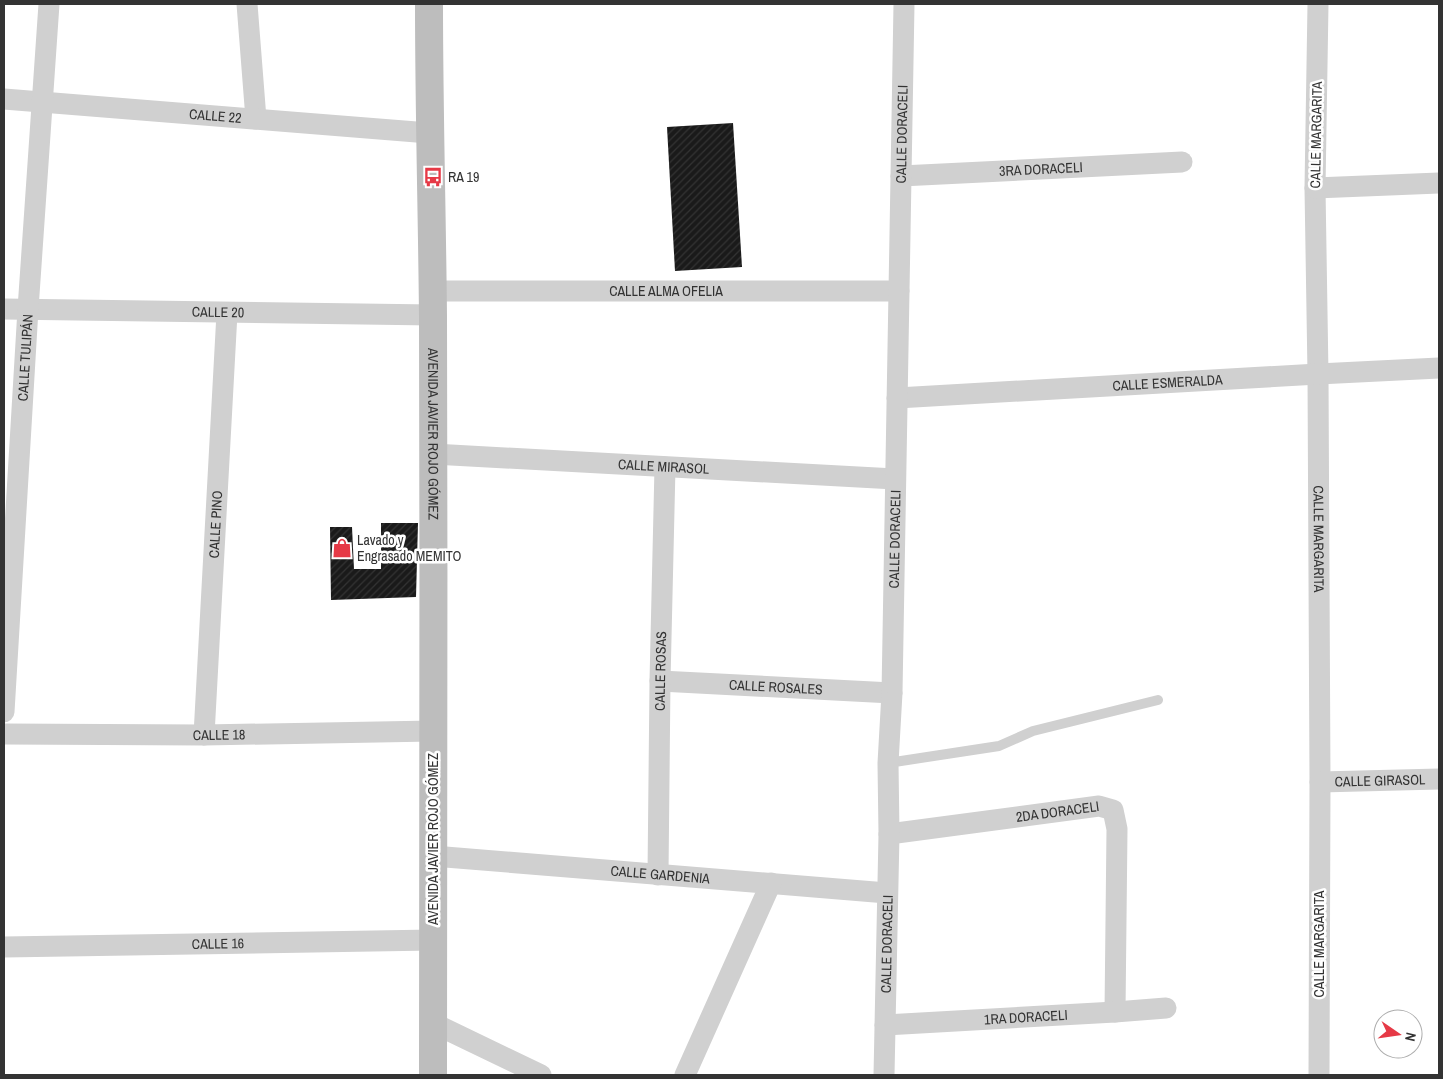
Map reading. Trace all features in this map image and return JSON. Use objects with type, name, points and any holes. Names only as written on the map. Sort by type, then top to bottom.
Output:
[{"type":"street","name":"CALLE TULIPÁN","points":[[4,712],[28,309],[49,4]]},
{"type":"street","points":[[247,4],[256,119]]},
{"type":"street","name":"AVENIDA JAVIER ROJO GÓMEZ","points":[[429,4],[433,454],[433,1075]]},
{"type":"street","name":"CALLE DORACELI","points":[[884,1075],[889,834],[888,763],[892,693],[904,4]]},
{"type":"street","name":"CALLE MARGARITA","points":[[1318,4],[1315,188],[1320,782],[1319,1075]]},
{"type":"street","name":"CALLE 22","points":[[4,99],[429,133]]},
{"type":"street","name":"3RA DORACELI","points":[[901,176],[1182,162]]},
{"type":"street","points":[[1315,188],[1439,183]]},
{"type":"street","name":"CALLE ALMA OFELIA","points":[[432,303],[899,291]]},
{"type":"street","name":"CALLE 20","points":[[4,309],[227,313],[432,303]]},
{"type":"street","name":"CALLE PINO","points":[[204,734],[227,313]]},
{"type":"street","name":"CALLE ESMERALDA","points":[[897,398],[1439,368]]},
{"type":"street","name":"CALLE MIRASOL","points":[[433,454],[895,478]]},
{"type":"street","name":"CALLE ROSAS","points":[[658,875],[665,467]]},
{"type":"street","name":"CALLE ROSALES","points":[[660,681],[892,693]]},
{"type":"street","name":"CALLE 18","points":[[4,734],[204,734],[433,730]]},
{"type":"street","name":"CALLE GIRASOL","points":[[1320,782],[1439,779]]},
{"type":"street","name":"2DA DORACELI","points":[[889,834],[1099,806],[1113,810],[1117,829],[1115,1012]]},
{"type":"street","name":"CALLE GARDENIA","points":[[433,856],[887,893]]},
{"type":"street","points":[[685,1075],[772,883]]},
{"type":"street","name":"CALLE 16","points":[[4,948],[433,940]]},
{"type":"street","name":"1RA DORACELI","points":[[886,1025],[1166,1008]]},
{"type":"street","points":[[433,1023],[541,1075]]},
{"type":"lane","points":[[888,763],[999,746],[1033,731],[1158,700]]},
{"type":"building","points":[[733,123],[742,267],[675,271],[667,127]]},
{"type":"building","name":"Lavado y Engrasado MEMITO","points":[[381,523],[418,523],[416,597],[331,600],[330,527],[352,527],[354,569],[381,569]]},
{"type":"place","name":"RA 19","points":[[433,177]]},
{"type":"place","name":"Lavado y Engrasado MEMITO","points":[[342,548]]}]
